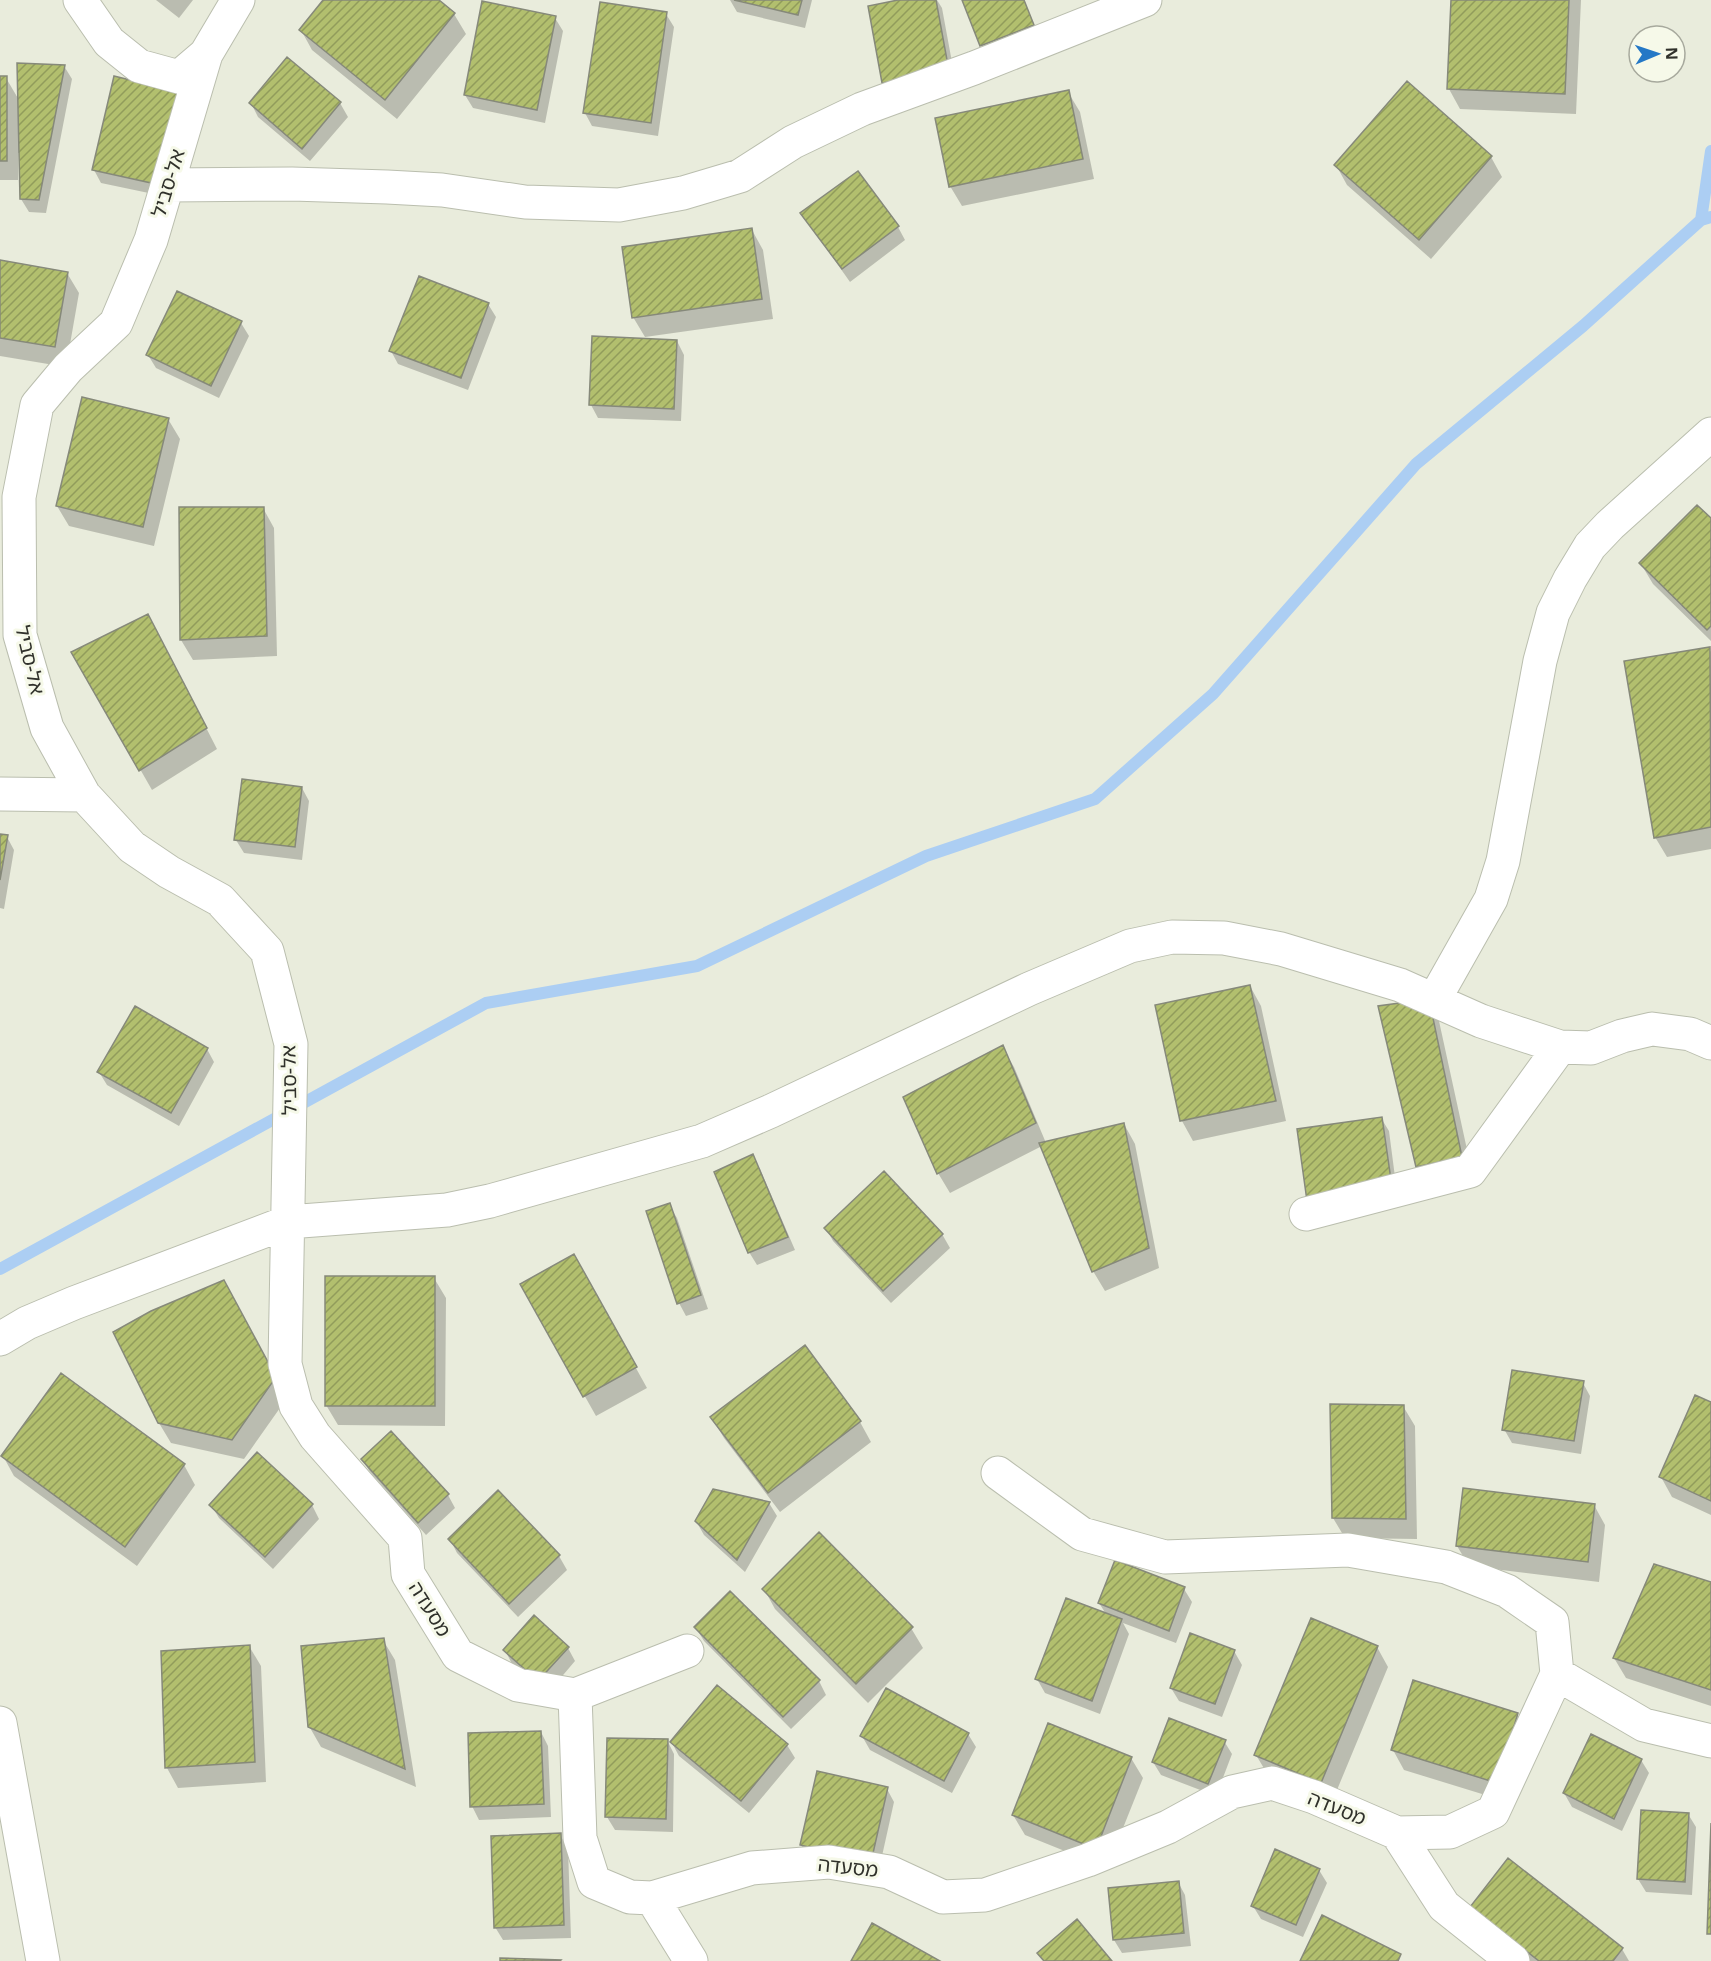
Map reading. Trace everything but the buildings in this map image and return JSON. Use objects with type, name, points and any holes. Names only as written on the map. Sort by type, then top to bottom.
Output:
[{"type":"street","points":[[80,0],[109,42],[139,66],[179,77],[206,54]]},
{"type":"street","name":"אל-סביל","points":[[238,0],[206,54],[151,240],[116,324],[68,368],[37,405],[19,497],[20,635],[47,728],[84,795],[132,847],[169,872],[220,900],[267,951],[291,1044],[285,1277]]},
{"type":"street","points":[[168,185],[292,184],[387,187],[442,190],[525,202],[619,205],[683,193],[740,176],[793,142],[862,109],[974,68],[1145,0]]},
{"type":"street","points":[[1434,1000],[1491,899],[1503,861],[1540,661],[1553,613],[1590,546],[1610,525],[1711,434]]},
{"type":"street","points":[[0,794],[84,795]]},
{"type":"street","points":[[0,1339],[27,1323],[74,1303],[288,1222],[447,1210],[490,1202],[702,1141],[771,1111],[1029,989],[1130,946],[1172,937],[1224,938],[1281,949],[1400,985],[1481,1021],[1560,1047],[1591,1048],[1622,1035],[1652,1029],[1690,1034],[1711,1043]]},
{"type":"street","points":[[1306,1214],[1470,1171],[1560,1047]]},
{"type":"street","name":"מסעדה","points":[[285,1277],[285,1364],[296,1406],[315,1436],[405,1538],[408,1574],[458,1655],[518,1685],[575,1695],[580,1838],[594,1882],[630,1897],[652,1898],[752,1868],[829,1862],[889,1872],[943,1896],[985,1895],[1088,1860],[1168,1827],[1232,1792],[1272,1783],[1314,1797],[1397,1833],[1450,1832],[1493,1812],[1557,1674]]},
{"type":"street","points":[[998,1473],[1082,1534],[1165,1557],[1347,1550],[1446,1567],[1507,1591],[1552,1622],[1557,1674],[1644,1725],[1711,1741]]},
{"type":"street","points":[[575,1695],[687,1651]]},
{"type":"street","points":[[0,1724],[43,1961]]},
{"type":"street","points":[[1397,1833],[1444,1906],[1513,1961]]},
{"type":"street","points":[[652,1898],[691,1961]]},
{"type":"waterway","points":[[1701,220],[1711,151]]},
{"type":"waterway","points":[[0,1269],[486,1003],[697,966],[926,856],[1095,799],[1213,694],[1416,464],[1583,326],[1701,220],[1711,217]]}]
